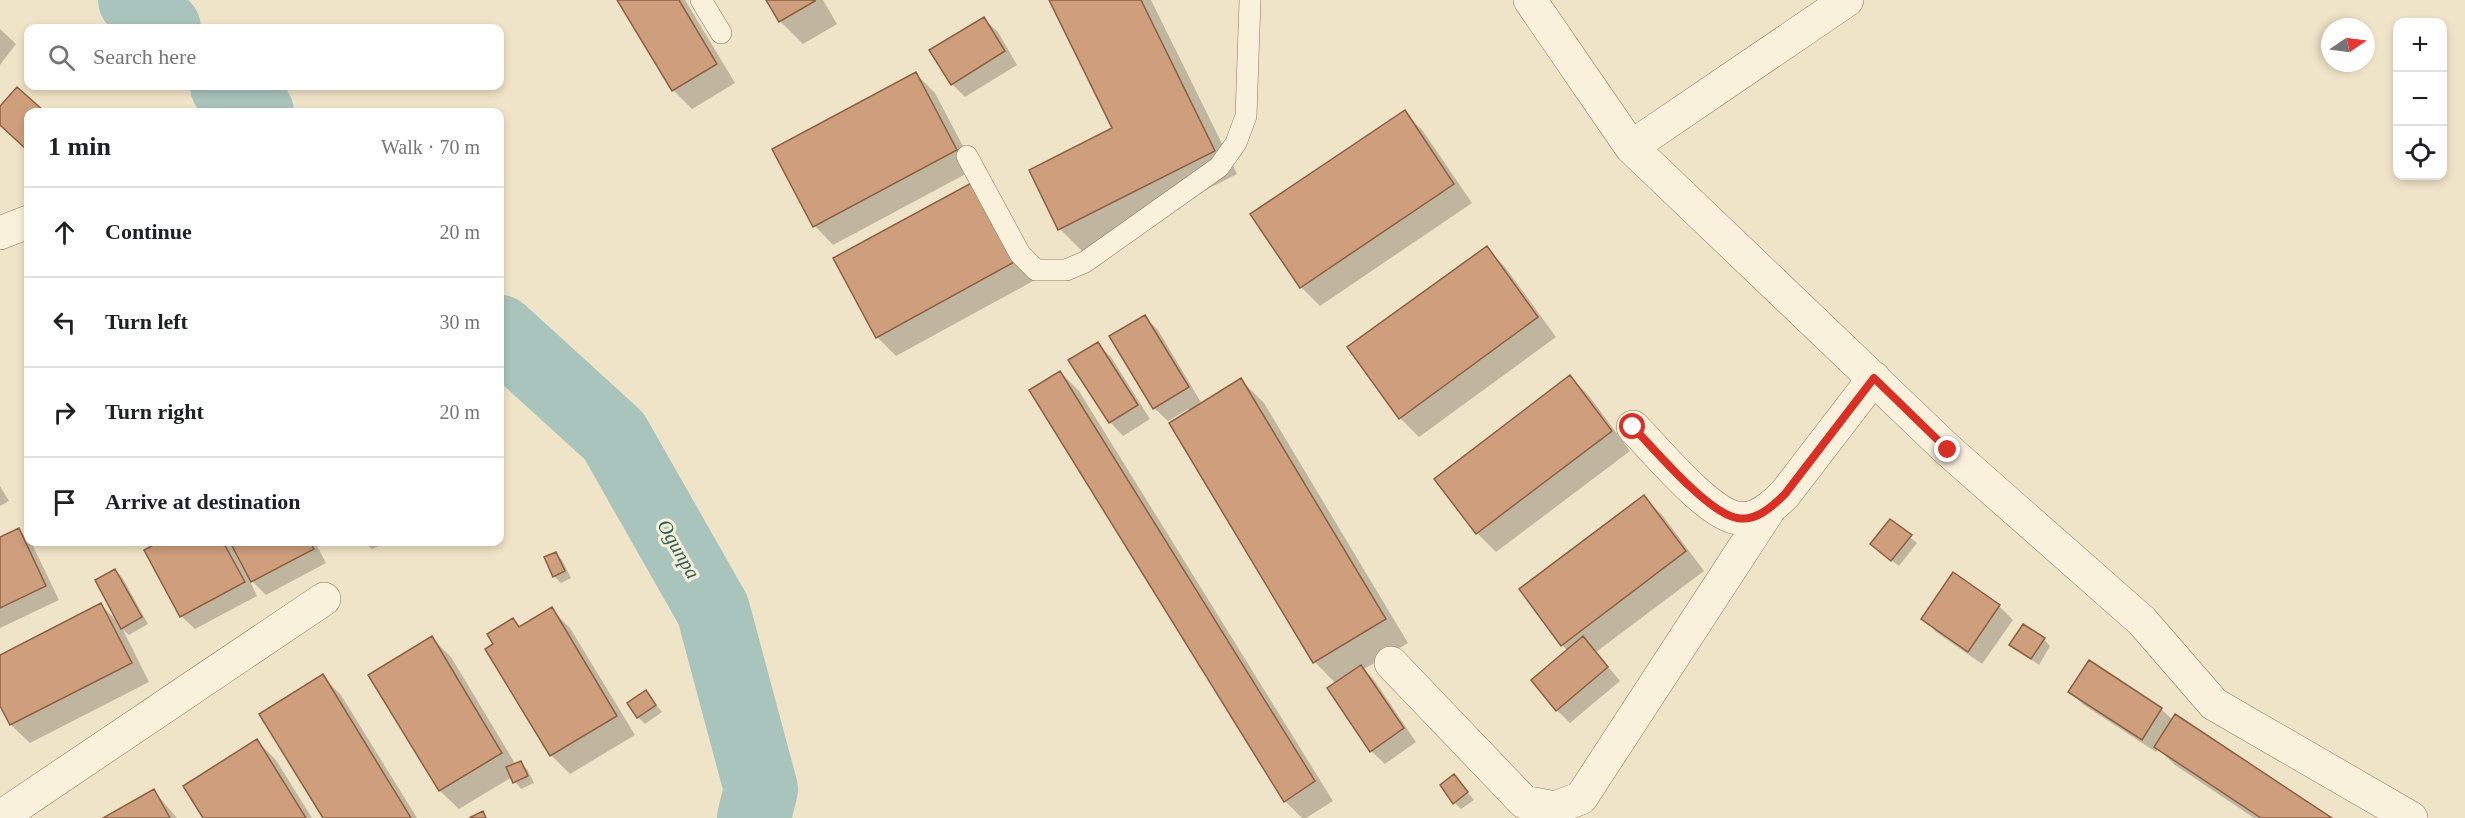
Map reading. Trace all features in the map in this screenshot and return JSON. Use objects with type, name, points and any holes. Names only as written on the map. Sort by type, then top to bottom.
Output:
[{"type":"street","points":[[1530,0],[1631,147],[1948,450],[2142,621],[2214,704],[2411,818]]},
{"type":"street","points":[[1631,147],[1847,0]]},
{"type":"street","points":[[0,233],[24,224]]},
{"type":"street","points":[[1391,663],[1524,802],[1555,808],[1581,798],[1770,508],[1785,494],[1874,378]]},
{"type":"street","points":[[1633,427],[1694,490],[1727,515],[1738,519],[1750,518],[1770,508]]},
{"type":"street","points":[[9,807],[324,599]]},
{"type":"lane","points":[[701,0],[721,33]]},
{"type":"lane","points":[[967,156],[1020,254],[1036,270],[1066,270],[1084,262],[1219,167],[1236,143],[1245,116],[1250,0]]},
{"type":"building","points":[[617,0],[679,0],[717,64],[672,91]]},
{"type":"building","points":[[766,0],[815,0],[815,1],[779,22]]},
{"type":"building","points":[[1049,0],[1141,0],[1215,151],[1058,230],[1029,170],[1112,128]]},
{"type":"building","points":[[984,17],[1005,51],[951,85],[929,50]]},
{"type":"building","points":[[916,72],[957,150],[813,227],[772,149]]},
{"type":"building","points":[[17,87],[41,108],[24,108],[24,147],[0,125],[0,106]]},
{"type":"building","points":[[1405,110],[1454,184],[1300,288],[1250,214]]},
{"type":"building","points":[[975,181],[1018,260],[876,338],[833,258]]},
{"type":"building","points":[[1487,246],[1538,317],[1399,419],[1347,347]]},
{"type":"building","points":[[1145,315],[1189,387],[1153,409],[1109,336]]},
{"type":"building","points":[[1098,342],[1138,405],[1109,423],[1068,360]]},
{"type":"building","points":[[1060,371],[1315,781],[1284,802],[1029,390]]},
{"type":"building","points":[[1570,375],[1612,431],[1476,534],[1434,479]]},
{"type":"building","points":[[1241,378],[1386,619],[1313,663],[1169,423]]},
{"type":"building","points":[[1644,495],[1686,551],[1561,646],[1519,589]]},
{"type":"building","points":[[1890,519],[1912,535],[1891,561],[1870,544]]},
{"type":"building","points":[[19,528],[24,539],[24,546],[27,546],[46,586],[0,608],[0,537]]},
{"type":"building","points":[[152,546],[225,546],[245,582],[180,617],[144,550]]},
{"type":"building","points":[[232,546],[312,546],[314,549],[251,582]]},
{"type":"building","points":[[556,552],[565,571],[553,577],[544,557]]},
{"type":"building","points":[[115,569],[142,617],[121,629],[95,580]]},
{"type":"building","points":[[1953,572],[2000,605],[1968,652],[1921,619]]},
{"type":"building","points":[[101,603],[132,663],[10,725],[0,706],[0,655]]},
{"type":"building","points":[[552,607],[617,716],[550,756],[485,649],[493,644],[487,634],[513,618],[519,627]]},
{"type":"building","points":[[2023,624],[2045,638],[2031,659],[2009,645]]},
{"type":"building","points":[[432,636],[502,753],[439,791],[368,675]]},
{"type":"building","points":[[1583,636],[1608,667],[1556,711],[1531,680]]},
{"type":"building","points":[[2089,660],[2162,708],[2142,740],[2068,692]]},
{"type":"building","points":[[1361,665],[1404,728],[1370,752],[1327,688]]},
{"type":"building","points":[[323,674],[411,818],[323,818],[259,714]]},
{"type":"building","points":[[646,690],[656,705],[637,718],[627,703]]},
{"type":"building","points":[[2175,714],[2332,818],[2261,818],[2154,747]]},
{"type":"building","points":[[257,739],[306,818],[203,818],[183,786]]},
{"type":"building","points":[[521,761],[528,776],[513,783],[506,767]]},
{"type":"building","points":[[1454,774],[1468,792],[1453,804],[1440,785]]},
{"type":"building","points":[[154,789],[170,818],[103,818]]},
{"type":"building","points":[[483,811],[486,818],[469,818]]},
{"type":"waterway","name":"Ogunpa","points":[[135,0],[160,24]]},
{"type":"waterway","name":"Ogunpa","points":[[232,90],[252,108]]},
{"type":"waterway","name":"Ogunpa","points":[[504,336],[614,436],[713,610],[761,789],[754,818]]},
{"type":"route","points":[[1633,427],[1694,490],[1727,515],[1738,519],[1750,518],[1770,508],[1785,494],[1874,378],[1948,450]]}]
